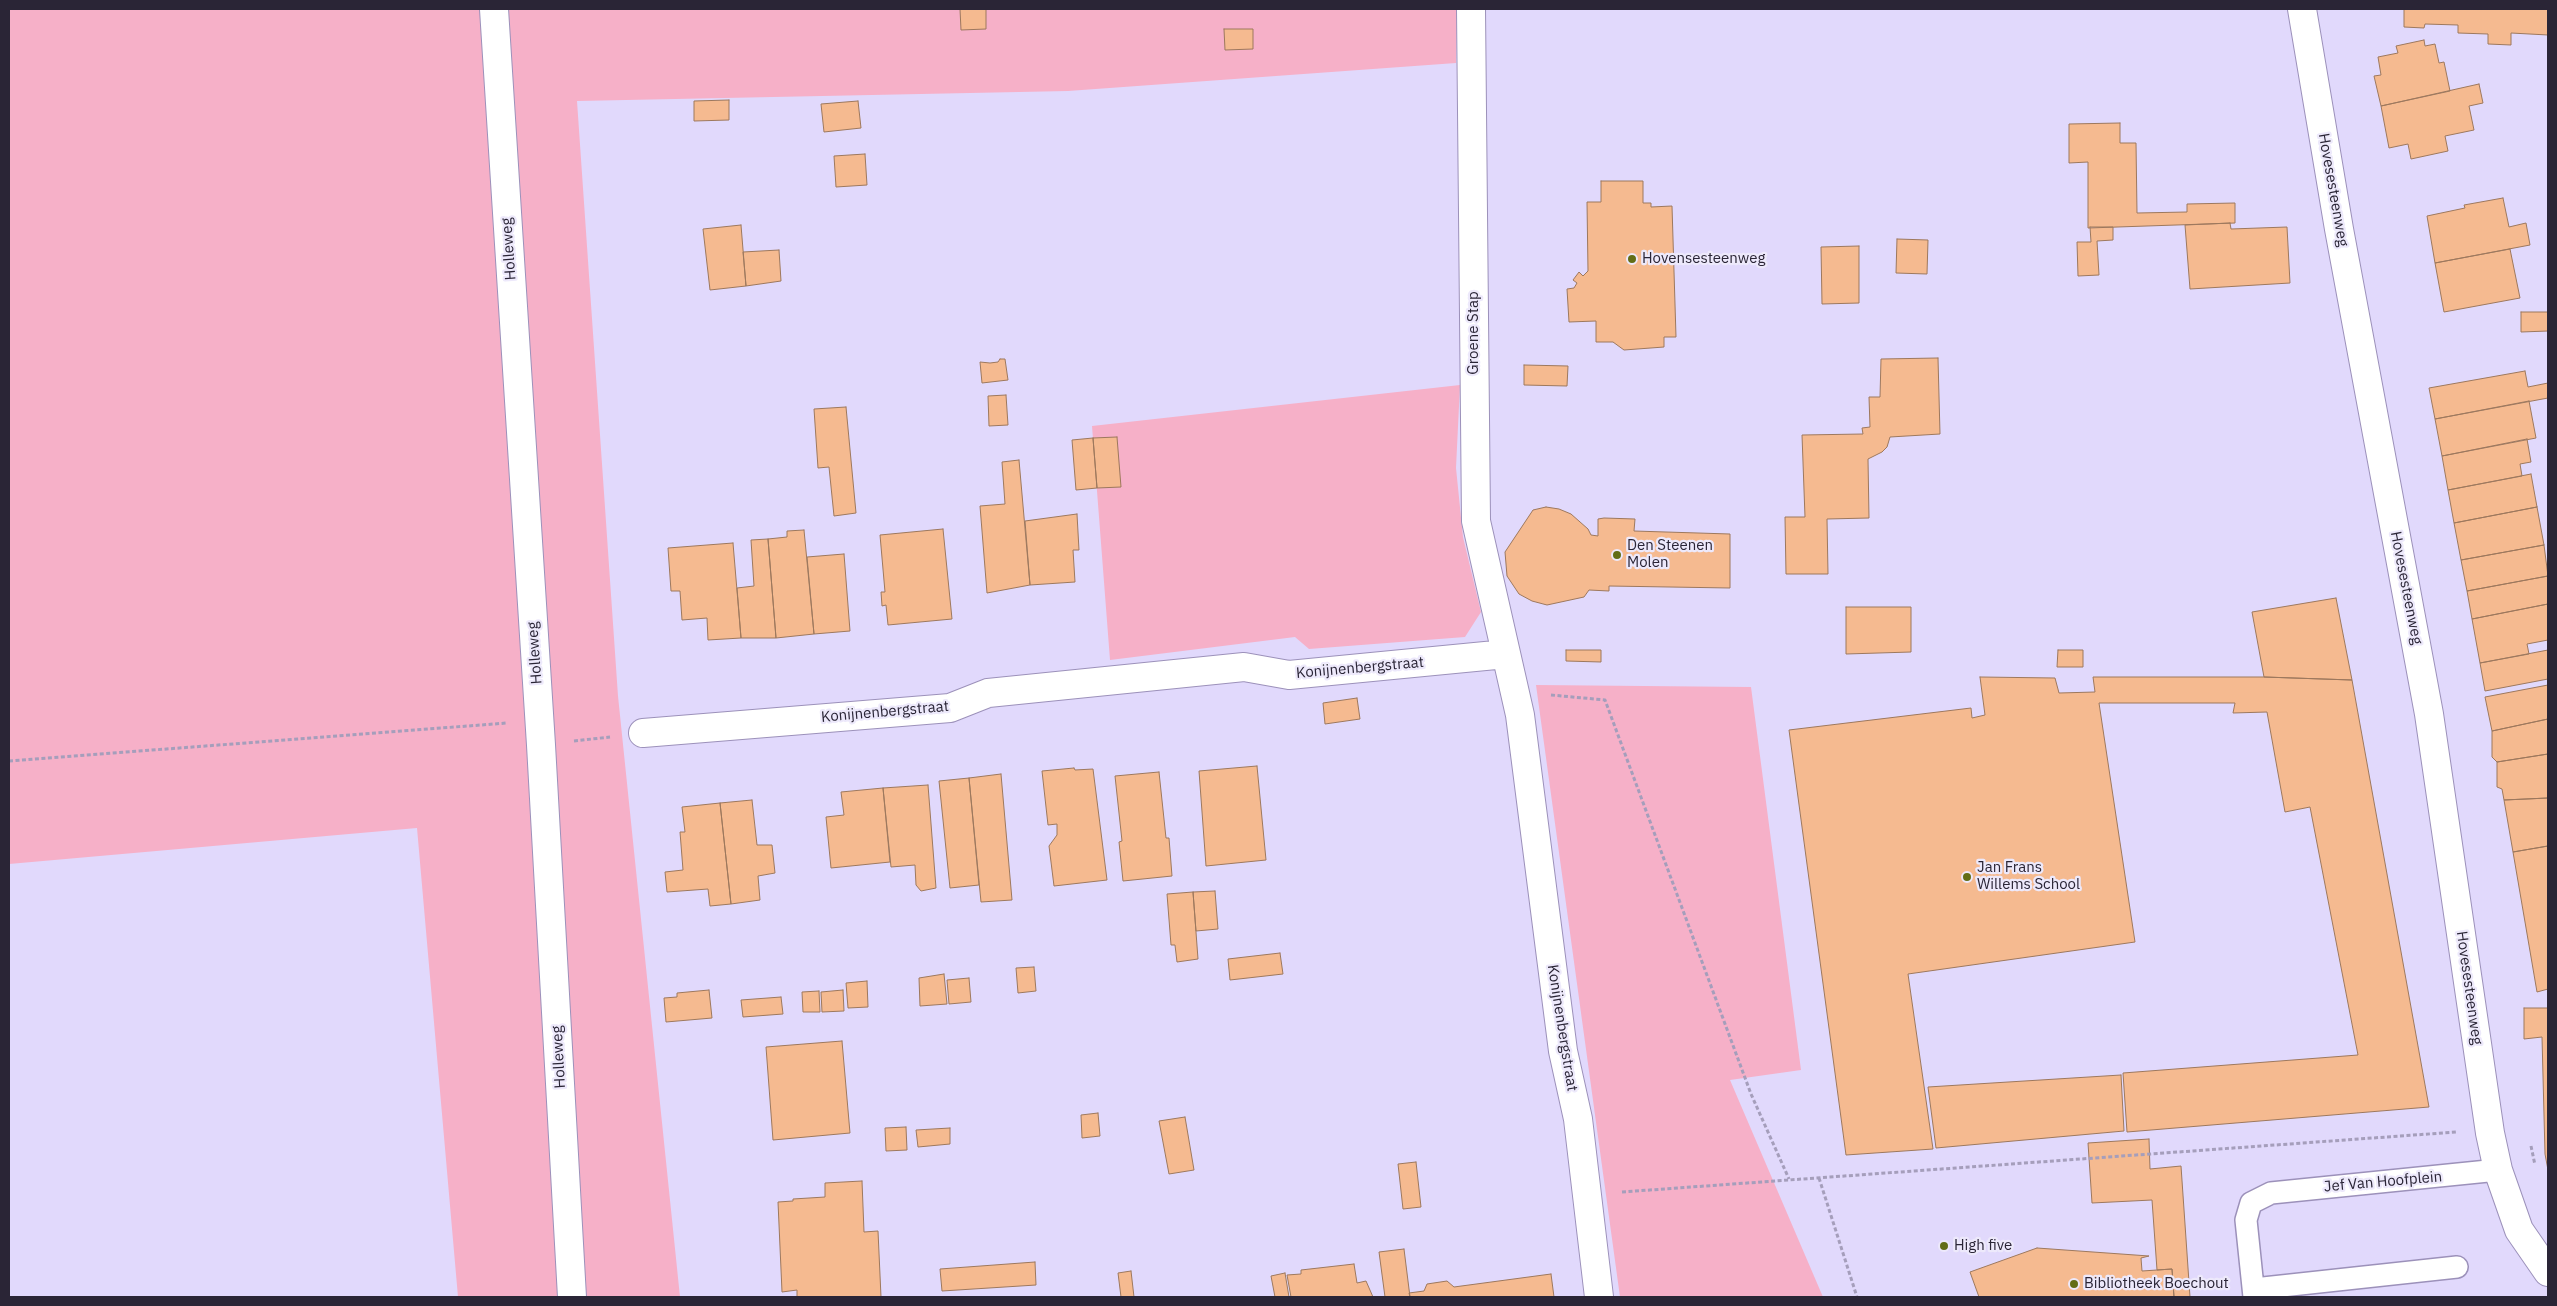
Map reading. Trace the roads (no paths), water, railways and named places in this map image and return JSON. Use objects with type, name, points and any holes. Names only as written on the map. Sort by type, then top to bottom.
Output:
[{"type":"street","name":"Holleweg","points":[[494,9],[540,733],[572,1297]]},
{"type":"street","name":"Groene Stap","points":[[1471,9],[1476,521],[1506,654]]},
{"type":"street","name":"Hovesesteenweg","points":[[2302,9],[2339,229],[2429,714],[2490,1133],[2498,1170]]},
{"type":"street","name":"Konijnenbergstraat","points":[[643,733],[950,708],[988,693],[1244,668],[1289,675],[1506,654],[1520,715],[1563,1050],[1578,1119],[1599,1297]]},
{"type":"street","points":[[2498,1170],[2519,1230],[2548,1272]]},
{"type":"lane","name":"Jef Van Hoofplein","points":[[2254,1293],[2246,1220],[2251,1203],[2271,1192],[2498,1170]]},
{"type":"lane","points":[[2254,1293],[2457,1267]]},
{"type":"place","name":"Hovensesteenweg","points":[[1632,259]]},
{"type":"place","name":"Den Steenen Molen","points":[[1617,555]]},
{"type":"place","name":"Jan Frans Willems School","points":[[1967,877]]},
{"type":"place","name":"High five","points":[[1944,1246]]},
{"type":"place","name":"Bibliotheek Boechout","points":[[2074,1284]]}]
